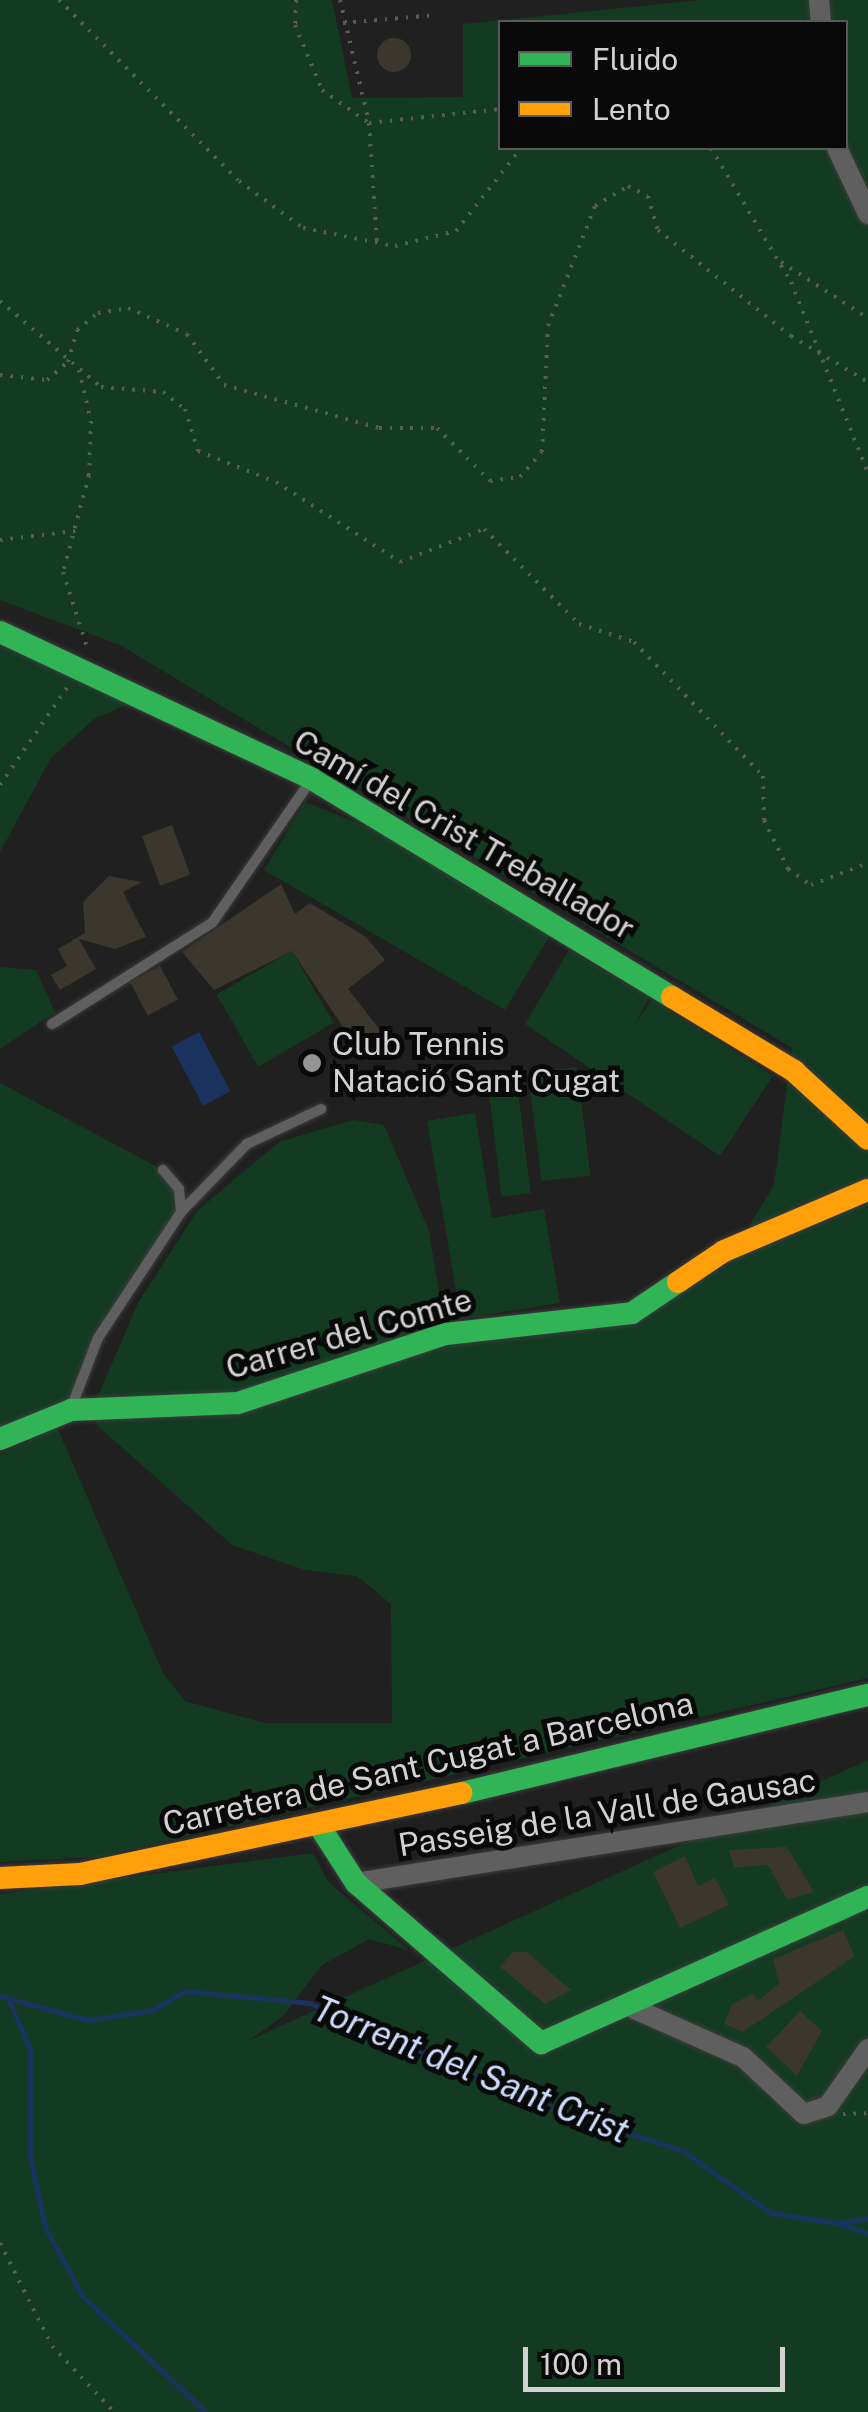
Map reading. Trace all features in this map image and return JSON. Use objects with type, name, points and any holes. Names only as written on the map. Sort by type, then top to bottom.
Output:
[{"type":"street","points":[[838,150],[868,214]]},
{"type":"street","name":"Camí del Crist Treballador","points":[[0,632],[312,779],[794,1071],[868,1139]]},
{"type":"street","name":"Carrer del Comte","points":[[0,1440],[70,1410],[238,1402],[438,1336],[632,1314],[724,1251],[868,1190]]},
{"type":"street","name":"Carretera de Sant Cugat a Barcelona","points":[[0,1878],[80,1874],[320,1827],[868,1695]]},
{"type":"street","name":"Passeig de la Vall de Gausac","points":[[356,1883],[868,1802]]},
{"type":"street","points":[[320,1827],[356,1883],[541,2043],[868,1897]]},
{"type":"street","points":[[626,2005],[743,2057],[804,2114],[828,2106],[868,2049]]},
{"type":"lane","points":[[52,1024],[212,923],[312,779]]},
{"type":"lane","points":[[70,1410],[98,1338],[181,1212],[247,1144],[321,1109]]},
{"type":"lane","points":[[163,1170],[179,1189],[181,1212]]},
{"type":"path","points":[[58,0],[238,181],[303,228],[377,244],[456,231],[519,150]]},
{"type":"path","points":[[296,0],[295,25],[322,90],[368,123],[498,109]]},
{"type":"path","points":[[340,0],[368,123],[377,244]]},
{"type":"path","points":[[343,23],[436,15]]},
{"type":"path","points":[[712,150],[777,259],[868,473]]},
{"type":"path","points":[[0,375],[46,380],[68,362],[77,330],[98,313],[164,316],[224,385],[379,428],[437,428],[490,481],[520,477],[542,452],[548,326],[595,206],[628,186],[648,196],[658,230],[821,355],[868,382]]},
{"type":"path","points":[[777,259],[868,318]]},
{"type":"path","points":[[0,301],[101,386],[163,392],[184,409],[198,452],[276,482],[400,562],[484,529],[580,624],[634,642],[763,776],[764,820],[788,870],[811,885],[868,863]]},
{"type":"path","points":[[0,785],[87,673],[64,572],[76,531],[91,421],[79,370]]},
{"type":"path","points":[[0,540],[76,531]]},
{"type":"path","points":[[0,2243],[52,2346],[114,2412]]},
{"type":"green space","points":[[0,0],[332,0],[352,98],[463,97],[463,24],[498,20],[498,150],[848,150],[848,20],[503,20],[701,0],[868,0],[868,1678],[98,1857],[0,1862],[0,1455],[57,1427],[163,1673],[185,1701],[264,1723],[392,1723],[391,1604],[357,1576],[305,1570],[232,1545],[98,1426],[92,1410],[138,1303],[197,1211],[279,1142],[353,1120],[384,1125],[429,1231],[446,1334],[588,1317],[725,1266],[774,1185],[792,1048],[120,645],[0,600]]},
{"type":"green space","points":[[0,646],[142,698],[94,719],[51,758],[0,852]]},
{"type":"green space","points":[[305,802],[393,837],[550,935],[505,1010],[264,870]]},
{"type":"green space","points":[[569,950],[649,998],[636,1023],[652,1000],[773,1076],[720,1156],[525,1024]]},
{"type":"green space","points":[[292,951],[334,1023],[258,1066],[217,995]]},
{"type":"green space","points":[[0,967],[36,970],[55,1012],[0,1049]]},
{"type":"green space","points":[[577,1067],[590,1175],[542,1181],[528,1073]]},
{"type":"green space","points":[[0,1083],[163,1170],[179,1189],[181,1212],[98,1338],[71,1410],[0,1439]]},
{"type":"green space","points":[[517,1083],[531,1193],[502,1197],[488,1087]]},
{"type":"green space","points":[[475,1113],[492,1218],[544,1209],[560,1303],[461,1319],[427,1121]]},
{"type":"green space","points":[[868,1760],[868,2412],[0,2412],[0,1894],[313,1853],[328,1882],[409,1950],[369,1939],[322,1965],[283,2016],[250,2040]]},
{"type":"water","points":[[199,1032],[230,1091],[203,1106],[172,1047]]},
{"type":"building","points":[[394,38],[406,43],[411,55],[406,67],[394,72],[382,67],[377,55],[382,43]]},
{"type":"building","points":[[172,825],[190,875],[160,886],[142,836]]},
{"type":"building","points":[[109,876],[142,882],[123,892],[146,937],[115,949],[79,939],[96,969],[60,990],[51,975],[67,966],[58,949],[85,933],[83,902]]},
{"type":"building","points":[[281,884],[295,914],[310,903],[366,937],[385,960],[348,989],[381,1031],[357,1048],[292,951],[214,990],[182,952]]},
{"type":"building","points":[[160,966],[178,1000],[148,1016],[130,982]]},
{"type":"building","points":[[787,1847],[814,1892],[787,1900],[768,1865],[734,1868],[729,1850]]},
{"type":"building","points":[[685,1856],[698,1886],[715,1878],[729,1905],[680,1928],[653,1872]]},
{"type":"building","points":[[843,1930],[855,1956],[743,2032],[724,2024],[732,2004],[753,1994],[757,2001],[779,1984],[773,1959]]},
{"type":"building","points":[[513,1952],[527,1952],[571,1990],[545,2004],[500,1967]]},
{"type":"building","points":[[800,2011],[822,2031],[797,2076],[766,2047]]},
{"type":"waterway","name":"Torrent del Sant Crist","points":[[0,1996],[88,2020],[153,2010],[185,1991],[310,2003],[538,2103],[683,2151],[771,2213],[837,2223],[868,2218]]},
{"type":"waterway","points":[[9,2001],[30,2048],[30,2156],[45,2227],[83,2297],[206,2412]]},
{"type":"waterway","points":[[842,2225],[868,2233]]},
{"type":"traffic: fast","points":[[0,632],[312,779],[672,997]]},
{"type":"traffic: fast","points":[[0,1439],[71,1410],[238,1403],[446,1334],[632,1313],[678,1282]]},
{"type":"traffic: fast","points":[[462,1793],[868,1695]]},
{"type":"traffic: fast","points":[[320,1827],[356,1883],[541,2043],[868,1897]]},
{"type":"traffic: slow","points":[[672,997],[794,1071],[868,1139]]},
{"type":"traffic: slow","points":[[678,1282],[724,1251],[868,1190]]},
{"type":"traffic: slow","points":[[0,1878],[80,1874],[462,1793]]},
{"type":"place","name":"Club Tennis Natació Sant Cugat","points":[[312,1063]]}]
